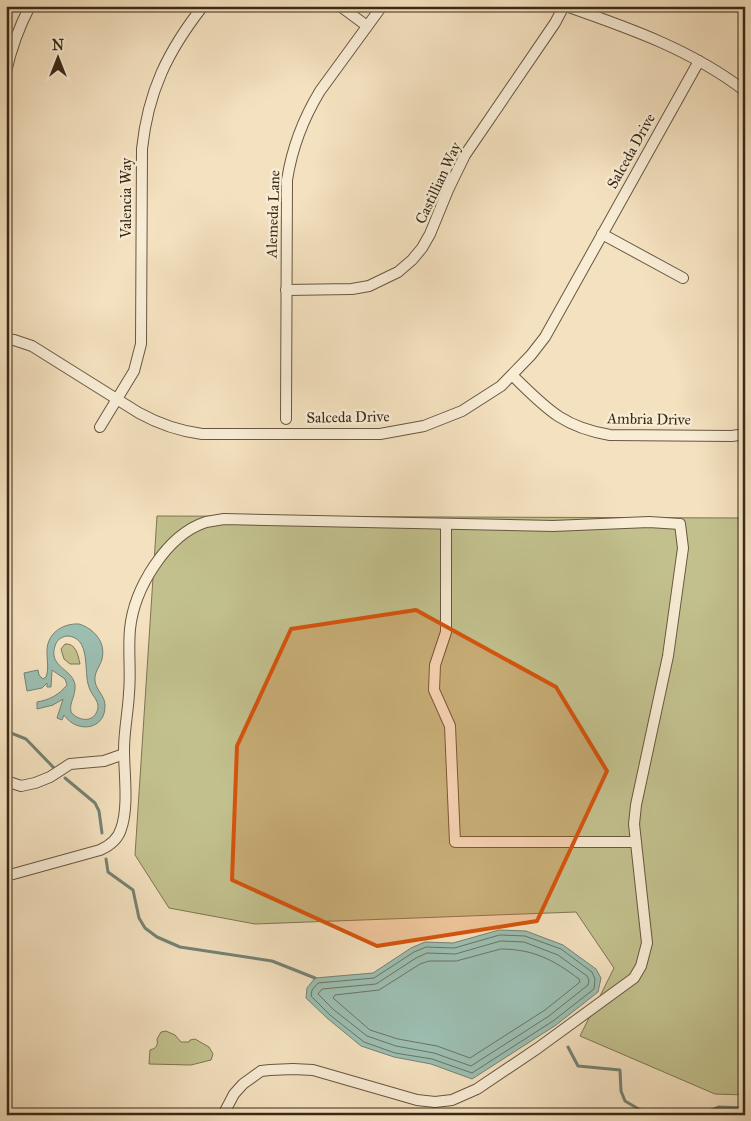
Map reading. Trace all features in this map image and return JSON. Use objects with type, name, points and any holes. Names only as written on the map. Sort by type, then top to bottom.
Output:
[{"type":"street","points":[[7,68],[20,27],[30,6]]},
{"type":"street","name":"Valencia Way","points":[[100,427],[134,371],[141,344],[142,149],[144,127],[150,102],[163,65],[202,6]]},
{"type":"street","points":[[340,6],[367,26]]},
{"type":"street","name":"Alemeda Lane","points":[[286,419],[287,180],[295,143],[302,124],[320,91],[382,6]]},
{"type":"street","points":[[565,6],[632,29],[670,45],[730,80],[745,91]]},
{"type":"street","name":"Castillian Way","points":[[286,290],[352,289],[369,286],[398,272],[412,260],[430,234],[448,190],[466,155],[555,24],[565,6]]},
{"type":"street","name":"Salceda Drive","points":[[6,339],[32,346],[154,421],[194,433],[380,434],[424,426],[444,420],[486,397],[513,376],[545,337],[698,62]]},
{"type":"street","points":[[602,234],[683,278]]},
{"type":"street","name":"Ambria Drive","points":[[513,376],[548,410],[561,419],[594,432],[619,435],[732,436],[745,434]]},
{"type":"street","points":[[6,876],[100,850],[111,845],[121,831],[125,814],[124,730],[129,694],[130,629],[134,605],[146,577],[166,549],[204,523],[224,518],[553,526],[649,522],[680,524],[683,548],[668,656],[636,805],[634,824],[647,943],[634,978],[538,1048],[477,1089],[452,1100],[436,1102],[417,1100],[313,1070],[270,1070],[261,1071],[243,1084],[234,1094],[223,1115]]},
{"type":"street","points":[[446,524],[446,632],[436,665],[434,690],[450,726],[454,842],[636,842]]},
{"type":"street","points":[[6,779],[21,786],[50,777],[70,764],[104,761],[124,754]]},
{"type":"highlighted area","points":[[416,610],[556,687],[607,771],[537,921],[377,946],[232,880],[237,746],[291,629]]},
{"type":"shaded area","points":[[157,516],[745,518],[745,1095],[715,1094],[580,1036],[614,968],[576,912],[255,924],[169,908],[135,855]]},
{"type":"shaded area","points":[[65,644],[72,645],[77,653],[80,664],[70,664],[64,659],[61,649]]},
{"type":"shaded area","points":[[166,1031],[175,1035],[181,1042],[189,1042],[195,1039],[209,1047],[213,1054],[211,1060],[191,1065],[149,1064],[150,1050],[156,1046],[161,1032]]},
{"type":"water","points":[[73,624],[79,624],[90,629],[101,642],[103,653],[96,672],[95,681],[105,702],[104,713],[101,720],[96,724],[83,727],[76,725],[64,715],[62,720],[57,718],[63,699],[53,705],[37,709],[37,702],[46,700],[64,689],[67,685],[65,679],[52,670],[51,687],[47,687],[47,683],[42,688],[27,691],[24,673],[38,670],[39,675],[43,679],[46,677],[48,668],[47,646],[49,640],[56,631]],"holes":[[[66,636],[80,642],[83,648],[87,681],[98,705],[94,716],[86,719],[78,718],[71,712],[75,685],[70,675],[55,659],[54,653],[55,646],[59,640]]]},
{"type":"water","points":[[499,930],[526,931],[563,945],[596,969],[601,978],[598,992],[556,1025],[472,1079],[431,1064],[394,1057],[361,1046],[306,998],[307,988],[315,978],[373,973],[411,948],[425,942],[453,943]]},
{"type":"waterway","points":[[6,731],[26,739],[54,768]]},
{"type":"waterway","points":[[65,778],[95,803],[99,811],[102,833]]},
{"type":"waterway","points":[[106,859],[108,872],[133,890],[139,918],[145,928],[157,937],[180,947],[272,961],[315,978]]},
{"type":"waterway","points":[[568,1047],[578,1066],[620,1070],[621,1091],[625,1101],[649,1115]]},
{"type":"waterway","points":[[700,1115],[719,1107],[745,1108]]}]
